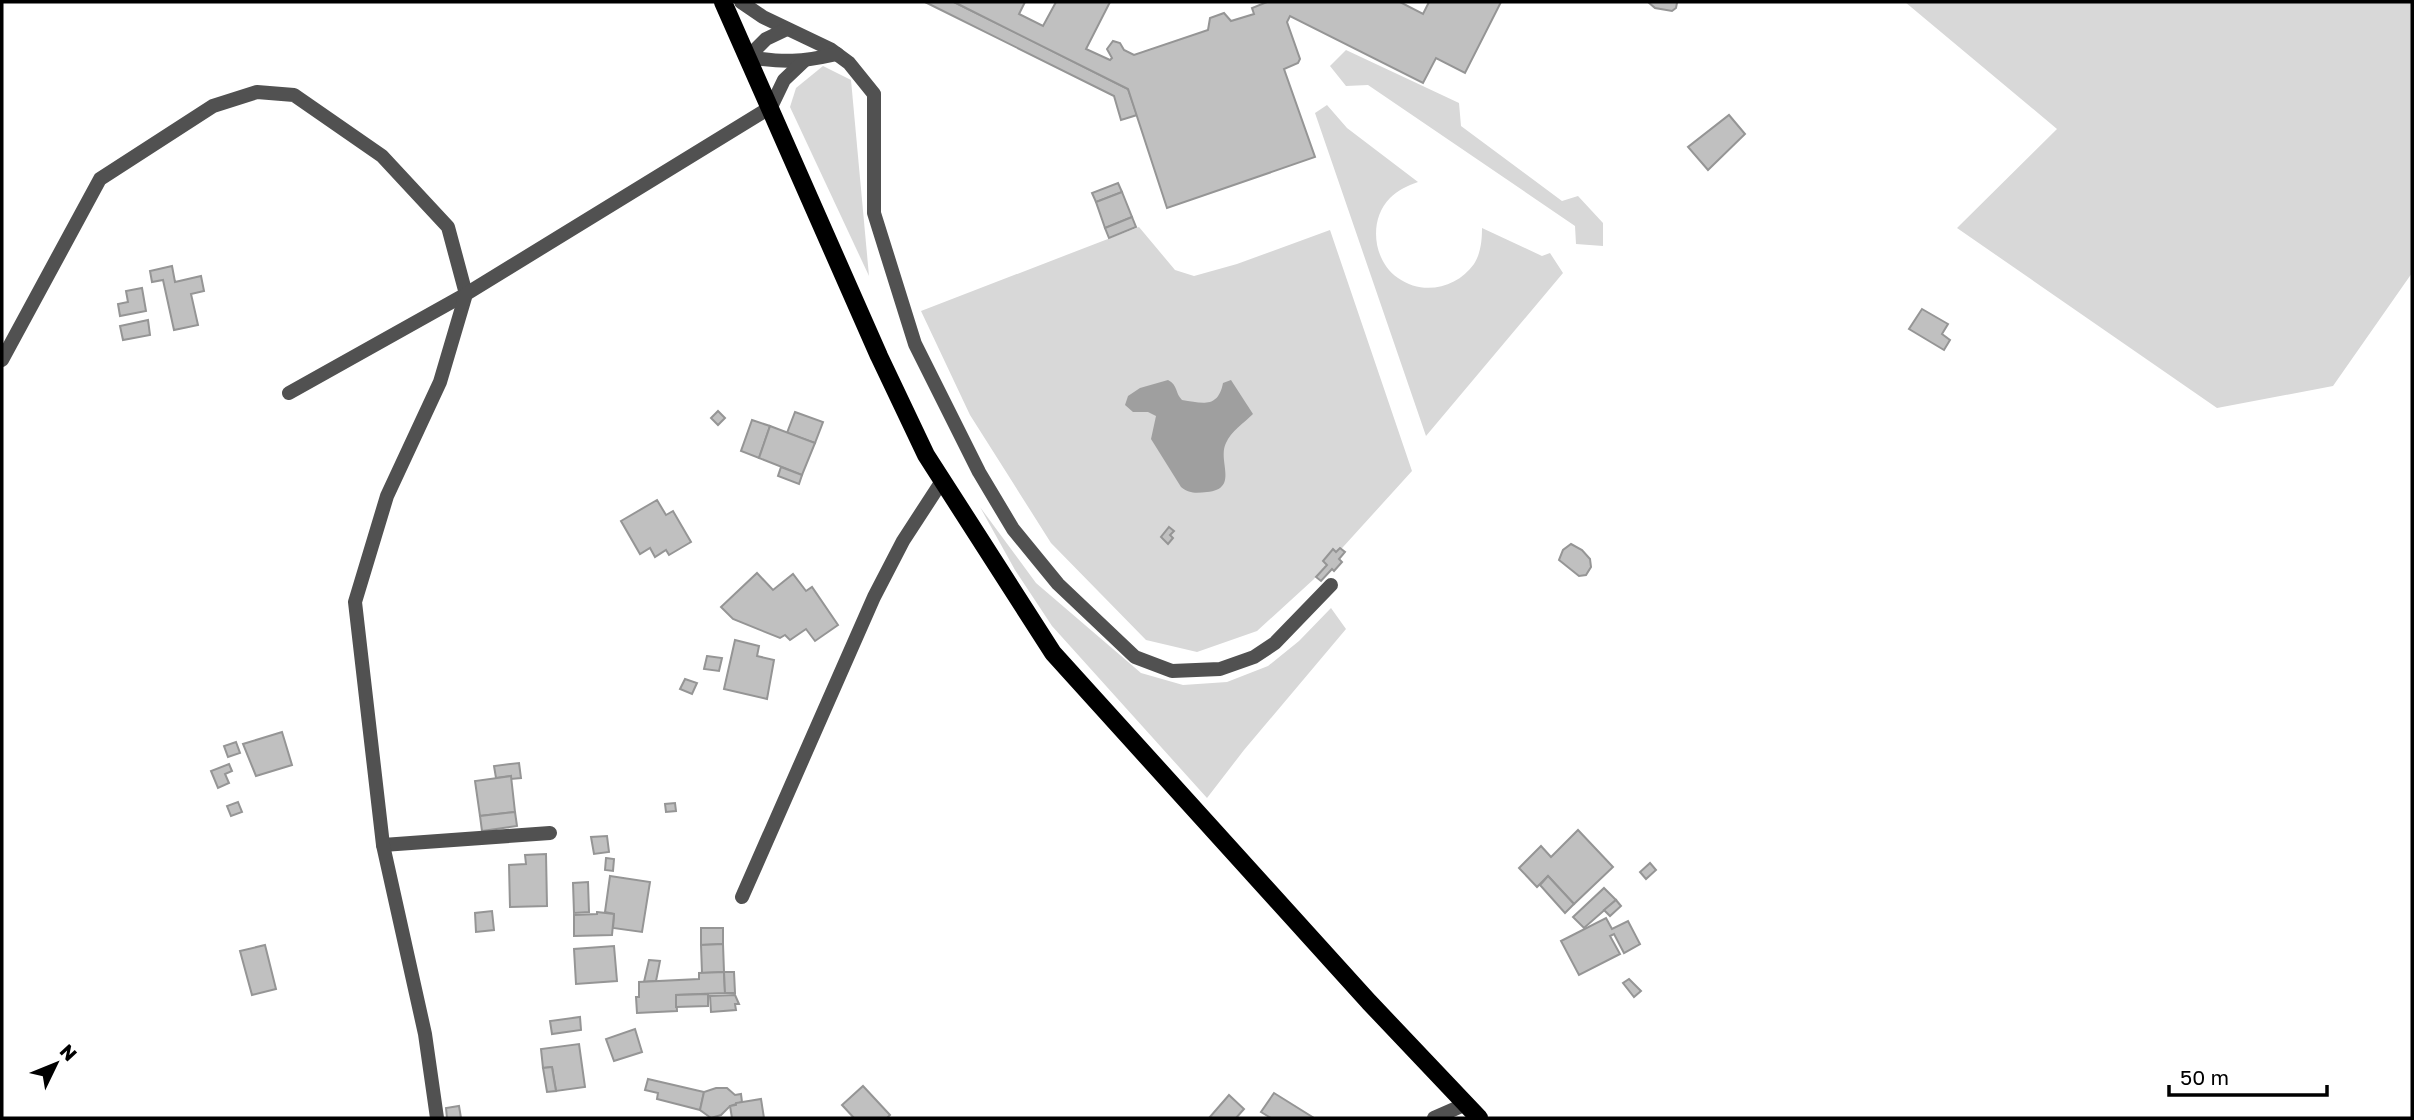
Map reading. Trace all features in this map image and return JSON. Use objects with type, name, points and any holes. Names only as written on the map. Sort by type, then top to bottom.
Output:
[{"type":"main road","points":[[723,2],[879,356],[926,455],[1053,653],[1479,1118]]},
{"type":"street","points":[[741,2],[787,29],[833,51],[849,63],[874,94],[874,213],[915,344],[979,472],[1013,529],[1058,584],[1135,657],[1172,671],[1220,669],[1254,657],[1275,643],[1331,585]]},
{"type":"street","points":[[748,57],[766,39],[787,29]]},
{"type":"street","points":[[748,57],[779,62],[804,61],[833,51]]},
{"type":"street","points":[[289,393],[466,294],[771,107],[784,80],[804,61]]},
{"type":"street","points":[[2,360],[100,178],[213,106],[257,92],[294,95],[382,156],[448,228],[466,294],[440,382],[387,496],[355,602],[383,845],[425,1034],[437,1118]]},
{"type":"street","points":[[742,897],[874,597],[902,541],[942,481]]},
{"type":"street","points":[[383,845],[550,833]]},
{"type":"street","points":[[1434,1118],[1466,1104]]},
{"type":"shaded area","points":[[1905,2],[2412,2],[2412,273],[2333,386],[2217,408],[1957,228],[2057,129]]},
{"type":"shaded area","points":[[1346,50],[1459,103],[1461,126],[1562,201],[1578,196],[1603,223],[1603,246],[1576,244],[1575,226],[1368,85],[1346,86],[1330,66]]},
{"type":"shaded area","points":[[823,66],[851,80],[869,276],[790,107],[796,88]]},
{"type":"shaded area","points":[[1327,105],[1347,128],[1418,182],[1393,195],[1378,217],[1376,240],[1379,251],[1390,271],[1398,278],[1408,284],[1429,288],[1449,284],[1458,279],[1476,260],[1481,246],[1482,228],[1542,256],[1550,253],[1563,273],[1426,436],[1315,113]]},
{"type":"shaded area","points":[[1139,227],[1175,270],[1194,276],[1237,264],[1330,230],[1412,471],[1314,579],[1257,631],[1197,652],[1146,640],[1051,543],[970,415],[921,311]]},
{"type":"shaded area","points":[[1168,380],[1182,400],[1202,403],[1213,401],[1221,391],[1223,383],[1231,380],[1253,414],[1234,431],[1226,443],[1225,480],[1223,486],[1217,490],[1193,492],[1181,487],[1151,439],[1156,416],[1148,412],[1133,412],[1125,405],[1128,396],[1140,388]]},
{"type":"shaded area","points":[[980,507],[1036,583],[1141,673],[1183,685],[1227,682],[1268,666],[1299,641],[1331,608],[1346,629],[1207,798],[1052,626],[1015,570]]},
{"type":"building","points":[[925,2],[954,2],[1128,89],[1137,115],[1121,120],[1114,96]]},
{"type":"building","points":[[954,2],[1025,2],[1019,14],[1043,26],[1056,2],[1110,2],[1086,49],[1110,60],[1112,58],[1107,49],[1113,41],[1120,43],[1124,50],[1134,55],[1208,30],[1210,18],[1224,13],[1231,21],[1254,14],[1252,8],[1267,2],[1400,2],[1423,14],[1429,2],[1501,2],[1465,73],[1436,58],[1423,83],[1290,16],[1287,22],[1300,59],[1298,63],[1284,69],[1315,157],[1167,208],[1128,89]]},
{"type":"building","points":[[1648,2],[1677,3],[1672,11],[1655,8]]},
{"type":"building","points":[[1729,115],[1745,134],[1708,170],[1688,147]]},
{"type":"building","points":[[1118,183],[1122,192],[1096,202],[1092,193]]},
{"type":"building","points":[[1122,192],[1132,217],[1105,228],[1096,202]]},
{"type":"building","points":[[1132,217],[1136,227],[1109,238],[1105,228]]},
{"type":"building","points":[[172,266],[175,282],[201,276],[204,291],[191,294],[198,325],[174,330],[163,280],[152,282],[150,271]]},
{"type":"building","points":[[142,288],[146,311],[120,316],[118,304],[128,302],[126,291]]},
{"type":"building","points":[[1922,309],[1948,324],[1942,334],[1950,340],[1944,350],[1909,329]]},
{"type":"building","points":[[148,320],[150,335],[123,340],[120,326]]},
{"type":"building","points":[[718,411],[725,418],[718,425],[711,418]]},
{"type":"building","points":[[795,412],[823,422],[815,443],[787,433]]},
{"type":"building","points":[[752,420],[770,426],[759,458],[741,451]]},
{"type":"building","points":[[770,426],[815,443],[802,475],[759,458]]},
{"type":"building","points":[[781,467],[802,475],[799,484],[778,476]]},
{"type":"building","points":[[657,500],[666,515],[673,511],[691,542],[669,555],[666,550],[655,557],[650,548],[640,554],[621,521]]},
{"type":"building","points":[[1169,527],[1174,531],[1168,544],[1161,537]]},
{"type":"building","points":[[1571,544],[1582,550],[1590,559],[1591,567],[1586,575],[1579,576],[1559,560],[1563,550]]},
{"type":"building","points":[[1340,548],[1345,552],[1339,559],[1342,562],[1321,581],[1316,577],[1327,565],[1323,561],[1333,549],[1336,552]]},
{"type":"building","points":[[757,573],[773,590],[793,574],[806,591],[812,587],[838,625],[815,641],[806,629],[790,640],[785,635],[780,638],[733,619],[721,607]]},
{"type":"building","points":[[735,640],[759,646],[757,656],[774,660],[767,699],[724,689]]},
{"type":"building","points":[[707,656],[722,658],[719,671],[704,669]]},
{"type":"building","points":[[685,679],[697,683],[692,694],[680,689]]},
{"type":"building","points":[[282,732],[292,765],[256,776],[243,744]]},
{"type":"building","points":[[236,742],[240,753],[228,757],[224,746]]},
{"type":"building","points":[[519,763],[521,778],[496,778],[494,766]]},
{"type":"building","points":[[229,764],[232,771],[225,774],[229,783],[218,788],[211,771]]},
{"type":"building","points":[[511,776],[515,812],[480,816],[475,781]]},
{"type":"building","points":[[238,802],[242,812],[231,816],[227,806]]},
{"type":"building","points":[[675,803],[676,811],[666,812],[665,804]]},
{"type":"building","points":[[515,812],[517,826],[482,831],[480,816]]},
{"type":"building","points":[[1578,830],[1613,867],[1574,904],[1548,876],[1537,887],[1519,868],[1541,846],[1551,857]]},
{"type":"building","points":[[607,836],[609,852],[594,854],[591,837]]},
{"type":"building","points":[[546,854],[547,906],[510,907],[509,865],[526,864],[525,855]]},
{"type":"building","points":[[606,858],[614,859],[613,871],[605,870]]},
{"type":"building","points":[[1650,863],[1656,870],[1646,879],[1640,872]]},
{"type":"building","points":[[610,876],[650,882],[642,932],[613,928],[614,914],[605,912]]},
{"type":"building","points":[[1548,876],[1574,904],[1565,913],[1540,885]]},
{"type":"building","points":[[588,882],[589,912],[574,913],[573,883]]},
{"type":"building","points":[[1604,888],[1616,900],[1584,928],[1573,917]]},
{"type":"building","points":[[1616,900],[1621,906],[1610,916],[1604,910]]},
{"type":"building","points":[[492,911],[494,930],[476,932],[475,913]]},
{"type":"building","points":[[597,912],[614,914],[612,935],[574,936],[574,915]]},
{"type":"building","points":[[1606,918],[1612,929],[1628,921],[1640,944],[1624,953],[1614,934],[1610,936],[1620,954],[1579,975],[1561,941]]},
{"type":"building","points":[[701,928],[723,928],[723,944],[701,945]]},
{"type":"building","points":[[723,944],[724,972],[702,973],[701,945]]},
{"type":"building","points":[[265,945],[276,989],[252,995],[240,951]]},
{"type":"building","points":[[614,946],[617,981],[576,984],[574,949]]},
{"type":"building","points":[[649,960],[660,961],[656,981],[644,982]]},
{"type":"building","points":[[724,972],[725,993],[676,995],[677,1011],[637,1013],[639,982],[699,979],[699,973]]},
{"type":"building","points":[[724,972],[734,972],[735,993],[725,993]]},
{"type":"building","points":[[1629,979],[1641,991],[1634,997],[1623,983]]},
{"type":"building","points":[[708,994],[708,1006],[676,1007],[676,995]]},
{"type":"building","points":[[735,995],[739,1004],[735,1004],[736,1010],[711,1012],[710,996]]},
{"type":"building","points":[[580,1017],[581,1030],[552,1034],[550,1021]]},
{"type":"building","points":[[635,1029],[642,1052],[614,1061],[606,1039]]},
{"type":"building","points":[[579,1044],[585,1087],[556,1091],[552,1067],[543,1068],[541,1049]]},
{"type":"building","points":[[552,1067],[556,1091],[547,1092],[543,1068]]},
{"type":"building","points":[[648,1079],[704,1092],[700,1110],[657,1099],[658,1093],[645,1090]]},
{"type":"building","points":[[863,1086],[890,1115],[887,1118],[854,1118],[842,1105]]},
{"type":"building","points":[[727,1088],[735,1095],[741,1094],[742,1102],[711,1118],[700,1110],[704,1092]]},
{"type":"building","points":[[1274,1093],[1314,1118],[1271,1118],[1261,1112]]},
{"type":"building","points":[[1229,1095],[1244,1109],[1236,1118],[1209,1118]]},
{"type":"building","points":[[761,1099],[764,1118],[732,1118],[730,1106]]},
{"type":"building","points":[[459,1106],[461,1118],[447,1118],[446,1108]]}]
